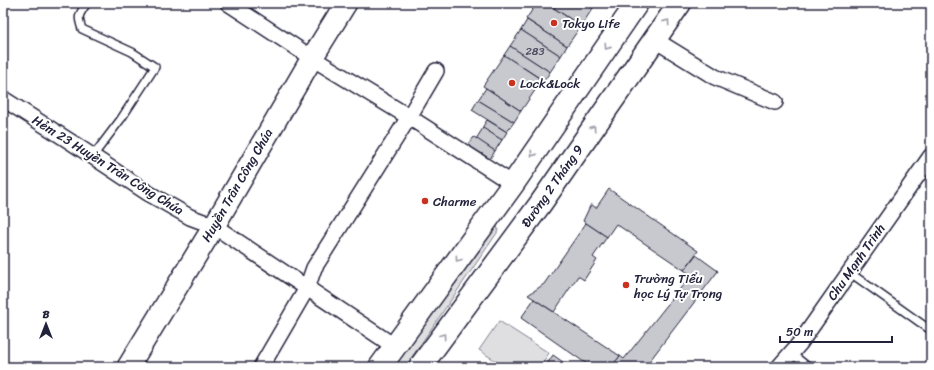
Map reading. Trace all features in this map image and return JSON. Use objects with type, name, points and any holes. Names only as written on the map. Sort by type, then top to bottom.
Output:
[{"type":"main road","points":[[380,367],[513,184],[638,3]]},
{"type":"main road","name":"Đường 2 Tháng 9","points":[[420,367],[541,203],[680,3]]},
{"type":"main road","points":[[513,184],[541,203]]},
{"type":"street","points":[[228,3],[312,58],[410,117],[513,184]]},
{"type":"street","name":"Huyền Trân Công Chúa","points":[[128,367],[214,226],[312,58],[346,3]]},
{"type":"street","points":[[655,40],[715,77],[775,102]]},
{"type":"street","points":[[262,367],[308,288],[314,268],[410,117],[436,72]]},
{"type":"street","name":"Hẻm 23 Huyền Trân Công Chúa","points":[[5,100],[148,193],[190,217],[214,226],[394,346]]},
{"type":"street","name":"Chu Mạnh Trinh","points":[[779,367],[800,344],[931,156]]},
{"type":"lane","points":[[87,3],[79,15],[82,30],[132,52],[155,66],[121,119],[93,156]]},
{"type":"lane","points":[[849,272],[929,329]]},
{"type":"lane","points":[[792,354],[808,367]]},
{"type":"shaded area","points":[[494,224],[498,229],[497,233],[405,367],[391,367]]},
{"type":"shaded area","points":[[499,321],[549,353],[540,367],[505,367],[479,350]]},
{"type":"building","name":"Tokyo Life","points":[[537,3],[546,3],[581,26],[567,46],[526,19]]},
{"type":"building","points":[[558,3],[586,3],[593,8],[581,26],[554,8]]},
{"type":"building","points":[[586,3],[596,3],[593,8]]},
{"type":"building","points":[[527,20],[567,46],[561,56],[521,30]]},
{"type":"building","points":[[521,30],[561,56],[550,72],[510,46]]},
{"type":"building","points":[[510,46],[550,72],[544,81],[504,55]]},
{"type":"building","name":"Lock&Lock","points":[[504,55],[542,80],[521,111],[483,86]]},
{"type":"building","points":[[486,88],[521,111],[514,122],[478,100]]},
{"type":"building","points":[[478,100],[514,122],[507,132],[472,110]]},
{"type":"building","points":[[487,120],[507,132],[502,140],[482,128]]},
{"type":"building","points":[[483,128],[502,140],[495,151],[476,139]]},
{"type":"building","points":[[474,137],[495,151],[490,159],[468,145]]},
{"type":"building","points":[[609,189],[698,251],[684,270],[616,224],[607,237],[583,221],[591,204],[596,208]]},
{"type":"building","points":[[586,223],[607,237],[593,257],[597,260],[584,280],[578,276],[554,312],[528,295],[544,284]]},
{"type":"building","points":[[696,255],[718,271],[645,367],[611,367],[620,356],[624,359],[691,275],[684,270]]},
{"type":"building","points":[[534,299],[620,356],[611,367],[591,367],[521,318]]},
{"type":"building","points":[[553,355],[570,367],[545,367]]},
{"type":"place","name":"Tokyo Life","points":[[554,23]]},
{"type":"place","name":"Lock&Lock","points":[[512,83]]},
{"type":"place","name":"Charme","points":[[425,201]]},
{"type":"place","name":"Trường Tiểu học Lý Tự Trọng","points":[[626,285]]}]
